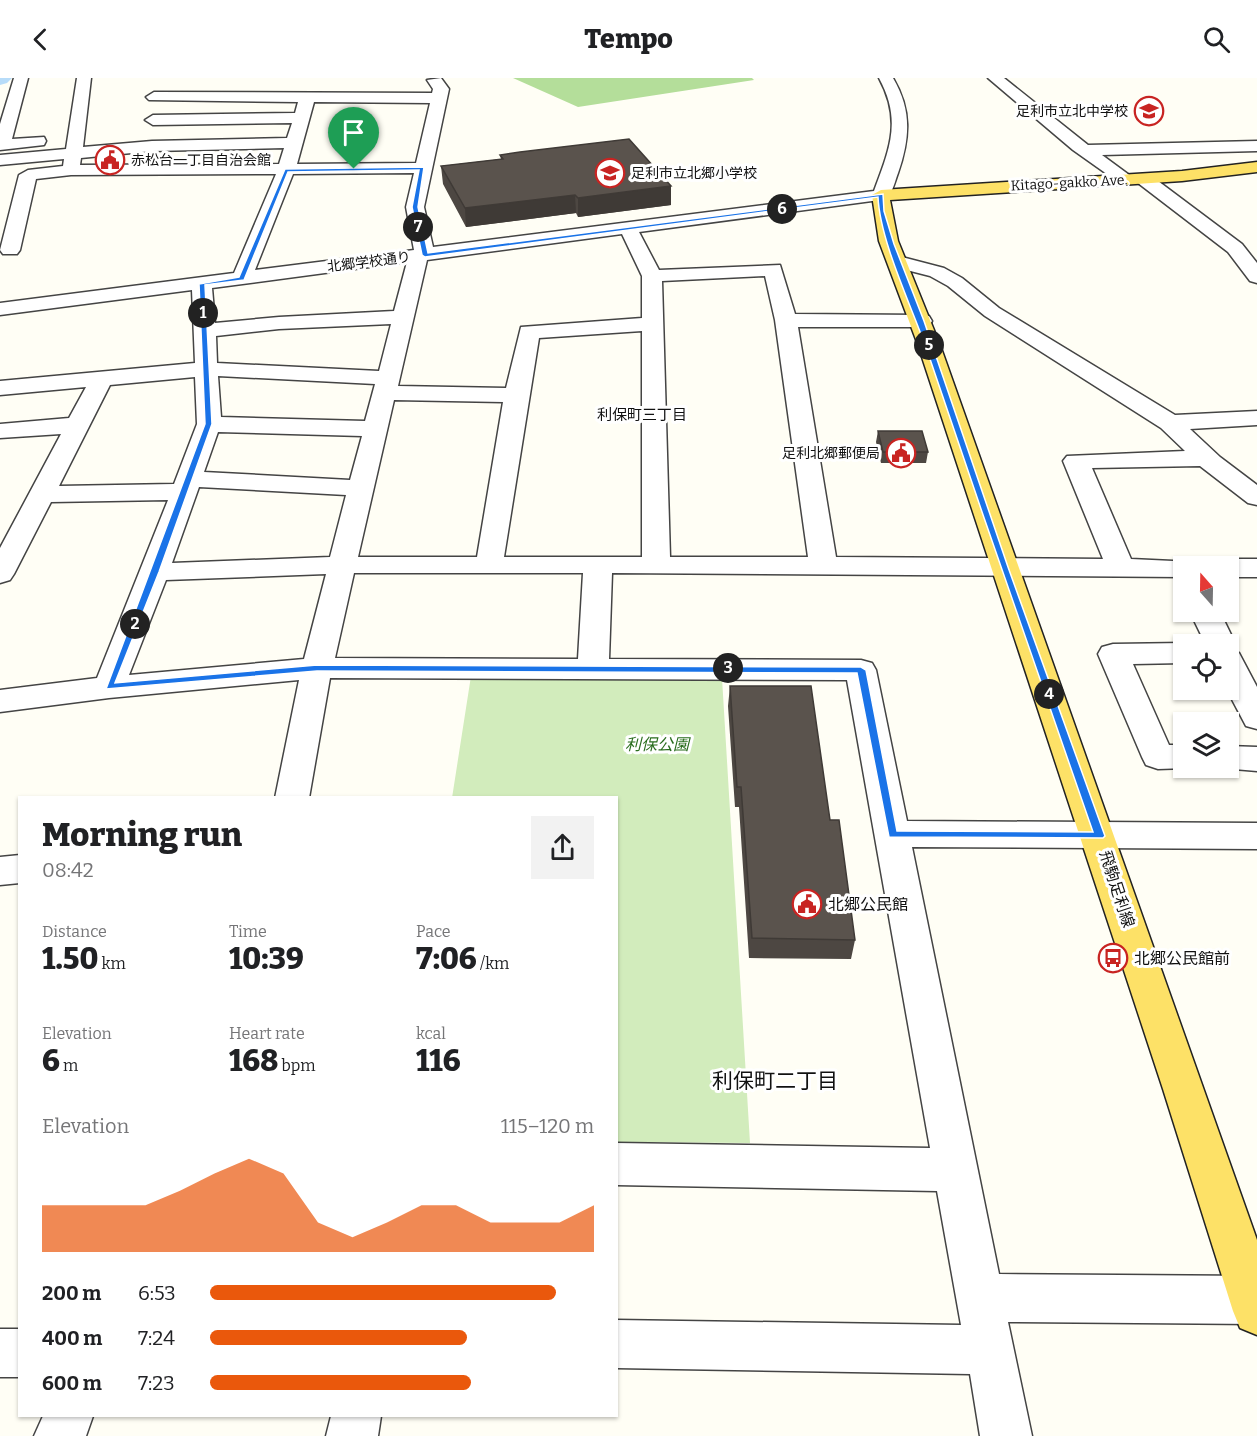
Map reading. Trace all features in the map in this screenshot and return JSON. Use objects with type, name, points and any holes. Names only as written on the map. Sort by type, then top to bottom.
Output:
[{"type":"main road","name":"Kitago-gakko Ave.","points":[[881,195],[1136,180],[1257,167]]},
{"type":"main road","name":"飛駒足利線","points":[[881,195],[882,211],[898,262],[921,321],[1004,567],[1100,836],[1256,1304]]},
{"type":"street","points":[[21,78],[2,145],[73,154],[286,170],[423,163]]},
{"type":"street","points":[[73,154],[84,78]]},
{"type":"street","points":[[152,146],[155,78]]},
{"type":"street","points":[[294,790],[317,668],[403,317],[421,256],[415,207],[441,88],[433,78]]},
{"type":"street","points":[[881,195],[903,126],[896,94],[886,78]]},
{"type":"street","points":[[995,78],[1078,146],[1136,180],[1235,248],[1257,277]]},
{"type":"street","points":[[154,96],[295,92],[439,98]]},
{"type":"street","points":[[242,279],[286,170],[294,143],[301,118],[295,92]]},
{"type":"street","points":[[153,120],[301,118]]},
{"type":"street","points":[[0,160],[152,146],[294,143]]},
{"type":"street","points":[[1087,150],[1257,146]]},
{"type":"street","points":[[12,250],[28,175],[73,154]]},
{"type":"street","name":"北郷学校通り","points":[[0,309],[881,195]]},
{"type":"street","points":[[628,228],[652,276],[656,564]]},
{"type":"street","points":[[898,262],[938,272],[955,282],[992,312],[1170,423],[1207,458],[1257,497]]},
{"type":"street","points":[[652,276],[773,269],[786,320],[823,565]]},
{"type":"street","points":[[109,687],[155,572],[209,424],[202,284]]},
{"type":"street","points":[[203,331],[279,323],[403,317]]},
{"type":"street","points":[[786,320],[921,321]]},
{"type":"street","points":[[489,566],[516,395],[529,332],[652,324]]},
{"type":"street","points":[[0,388],[205,369],[516,395]]},
{"type":"street","points":[[0,574],[8,545],[42,494],[102,378]]},
{"type":"street","points":[[1170,423],[1257,418]]},
{"type":"street","points":[[0,431],[78,424]]},
{"type":"street","points":[[209,424],[375,429]]},
{"type":"street","points":[[1121,568],[1076,461],[1207,458]]},
{"type":"street","points":[[42,494],[185,486],[361,488]]},
{"type":"street","points":[[592,667],[598,564]]},
{"type":"street","points":[[155,572],[342,565],[598,564],[1173,569]]},
{"type":"street","points":[[1239,568],[1257,568]]},
{"type":"street","points":[[1173,653],[1113,654],[1158,757],[1173,758]]},
{"type":"street","points":[[0,701],[109,687],[317,668],[592,667],[861,670],[1006,1436]]},
{"type":"street","points":[[1239,679],[1254,705]]},
{"type":"street","points":[[1239,758],[1257,759]]},
{"type":"street","points":[[892,834],[1257,836]]},
{"type":"street","points":[[0,871],[18,869]]},
{"type":"street","points":[[618,1164],[955,1170]]},
{"type":"street","points":[[980,1298],[1256,1304]]},
{"type":"street","points":[[618,1344],[989,1350]]},
{"type":"street","points":[[0,1353],[18,1353]]},
{"type":"street","points":[[60,1436],[68,1417]]},
{"type":"street","points":[[352,1436],[356,1417]]},
{"type":"green space","points":[[513,78],[752,78],[754,80],[578,107]]},
{"type":"green space","name":"利保公園","points":[[471,676],[722,678],[750,1143],[618,1142],[618,796],[452,796]]},
{"type":"building","points":[[629,139],[671,186],[578,198],[575,195],[465,208],[441,166],[503,159],[500,155],[520,152]]},
{"type":"building","points":[[878,431],[922,431],[928,452],[883,452]]},
{"type":"building","points":[[730,686],[811,686],[830,820],[839,820],[855,940],[752,938],[741,787],[737,787]]},
{"type":"place","name":"足利市立北中学校","points":[[1149,111]]},
{"type":"place","name":"赤松台一丁目自治会館","points":[[110,160]]},
{"type":"place","name":"足利市立北郷小学校","points":[[610,173]]},
{"type":"place","name":"足利北郷郵便局","points":[[901,453]]},
{"type":"place","name":"北郷公民館","points":[[807,904]]},
{"type":"place","name":"北郷公民館前","points":[[1113,958]]},
{"type":"district","name":"利保町三丁目","points":[[642,415]]},
{"type":"district","name":"利保町二丁目","points":[[775,1081]]},
{"type":"route","points":[[422,168],[415,207],[425,255],[881,195],[880,203],[891,244],[921,321],[1004,567],[1100,836],[892,834],[861,670],[592,667],[317,668],[109,687],[155,572],[187,479],[209,424],[202,284],[242,279],[286,170],[354,169],[422,168]]}]
